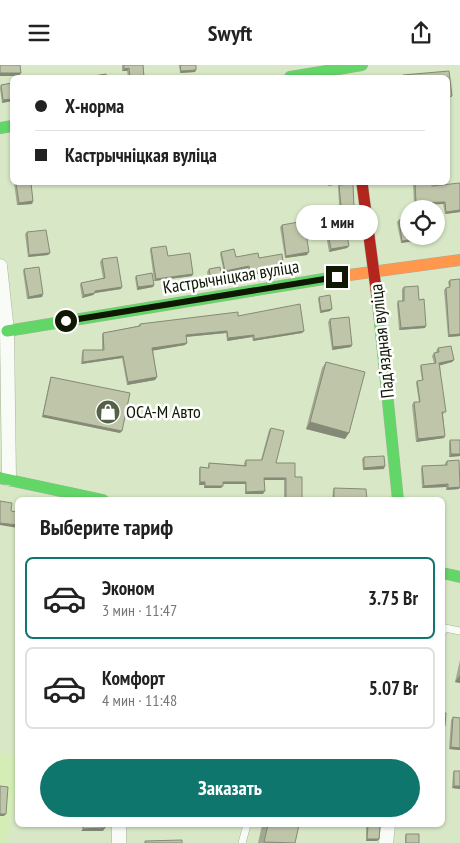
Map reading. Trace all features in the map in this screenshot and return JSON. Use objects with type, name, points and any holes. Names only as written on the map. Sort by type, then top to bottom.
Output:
[{"type":"street","points":[[306,75],[346,70],[362,65]]},
{"type":"street","name":"Падʼяздная вуліца","points":[[362,185],[375,271],[398,497]]},
{"type":"street","name":"Кастрычніцкая вуліца","points":[[7,331],[375,271],[460,260]]},
{"type":"street","points":[[0,266],[7,331],[4,478],[90,497]]},
{"type":"street","points":[[445,574],[460,577]]},
{"type":"street","points":[[119,827],[119,843]]},
{"type":"street","points":[[386,843],[388,827]]},
{"type":"lane","points":[[445,629],[460,631]]},
{"type":"lane","points":[[242,843],[246,827]]},
{"type":"shaded area","points":[[0,754],[15,756],[15,793],[7,843],[0,843]]},
{"type":"building","points":[[0,65],[20,65],[21,73],[0,73]]},
{"type":"building","points":[[124,65],[143,65],[144,75],[130,75],[129,68],[124,69]]},
{"type":"building","points":[[180,65],[196,65],[196,70],[181,71]]},
{"type":"building","points":[[449,71],[449,75],[403,75]]},
{"type":"building","points":[[450,79],[452,96],[450,96]]},
{"type":"building","points":[[10,83],[10,99],[3,100],[1,85]]},
{"type":"building","points":[[460,183],[460,210],[446,212],[445,200],[416,200],[415,185],[432,186]]},
{"type":"building","points":[[16,185],[31,185],[33,201],[19,203]]},
{"type":"building","points":[[339,185],[353,185],[354,208],[350,208],[354,228],[346,230],[349,246],[331,249],[325,220],[342,217]]},
{"type":"building","points":[[304,221],[309,252],[286,256],[282,225]]},
{"type":"building","points":[[46,230],[50,253],[29,255],[27,232]]},
{"type":"building","points":[[166,246],[168,256],[190,253],[193,274],[156,279],[151,248]]},
{"type":"building","points":[[234,249],[236,257],[258,253],[259,258],[282,254],[284,270],[250,272],[249,266],[225,271],[221,252]]},
{"type":"building","points":[[117,257],[122,287],[95,291],[95,293],[84,295],[81,283],[105,278],[102,259]]},
{"type":"building","points":[[39,267],[43,294],[29,297],[24,269]]},
{"type":"building","points":[[220,267],[222,278],[211,280],[209,269]]},
{"type":"building","points":[[152,273],[154,285],[138,287],[136,276]]},
{"type":"building","points":[[460,279],[460,334],[449,335],[446,288],[450,287],[450,280]]},
{"type":"building","points":[[418,286],[419,300],[424,299],[426,326],[401,328],[398,301],[404,301],[404,287]]},
{"type":"building","points":[[330,295],[332,309],[321,311],[319,297]]},
{"type":"building","points":[[300,304],[304,331],[254,339],[254,335],[228,338],[227,331],[186,335],[187,343],[152,348],[157,377],[128,382],[123,356],[83,362],[83,350],[104,350],[103,333],[140,326],[140,324],[238,312],[238,316]]},
{"type":"building","points":[[349,317],[352,345],[333,347],[330,319]]},
{"type":"building","points":[[451,346],[454,360],[439,363],[446,412],[442,412],[445,436],[418,439],[414,402],[420,402],[417,381],[423,380],[421,365],[436,363],[434,353],[439,352],[438,348]]},
{"type":"building","points":[[326,362],[365,372],[349,433],[310,422]]},
{"type":"building","points":[[51,377],[130,393],[122,431],[43,415]]},
{"type":"building","points":[[271,428],[284,431],[276,463],[295,463],[295,477],[302,477],[302,497],[286,497],[286,478],[264,478],[265,491],[246,492],[246,482],[223,482],[223,486],[205,486],[205,482],[200,482],[200,467],[209,468],[209,463],[246,466],[246,460],[262,460]]},
{"type":"building","points":[[450,440],[460,440],[460,454],[451,454]]},
{"type":"building","points":[[384,456],[385,466],[364,468],[364,457]]},
{"type":"building","points":[[459,460],[460,487],[448,488],[448,484],[424,486],[422,466],[447,465],[447,461]]},
{"type":"building","points":[[334,488],[366,489],[367,497],[334,497]]},
{"type":"building","points":[[0,501],[12,503],[11,511],[15,512],[15,525],[0,523]]},
{"type":"building","points":[[453,717],[460,718],[460,748],[451,747]]},
{"type":"building","points":[[454,771],[460,771],[460,786],[454,786]]},
{"type":"building","points":[[0,786],[8,787],[6,814],[0,814]]},
{"type":"building","points":[[83,827],[105,827],[105,828],[83,829]]},
{"type":"building","points":[[268,827],[299,827],[295,843],[264,842]]},
{"type":"building","points":[[368,827],[380,827],[379,839],[367,839]]},
{"type":"building","points":[[406,834],[419,834],[419,843],[406,843]]},
{"type":"building","points":[[182,840],[182,843],[145,843],[145,841]]},
{"type":"traffic: fast","points":[[302,75],[362,65]]},
{"type":"traffic: fast","points":[[0,128],[10,126]]},
{"type":"traffic: fast","points":[[7,331],[342,276]]},
{"type":"traffic: fast","points":[[378,304],[398,497]]},
{"type":"traffic: fast","points":[[0,478],[89,497]]},
{"type":"traffic: fast","points":[[445,574],[460,577]]},
{"type":"traffic: slow","points":[[342,276],[460,260]]},
{"type":"traffic: jam","points":[[362,185],[378,304]]},
{"type":"place","name":"ОСА-М Авто","points":[[108,412]]},
{"type":"route","points":[[66,321],[337,277]]}]
